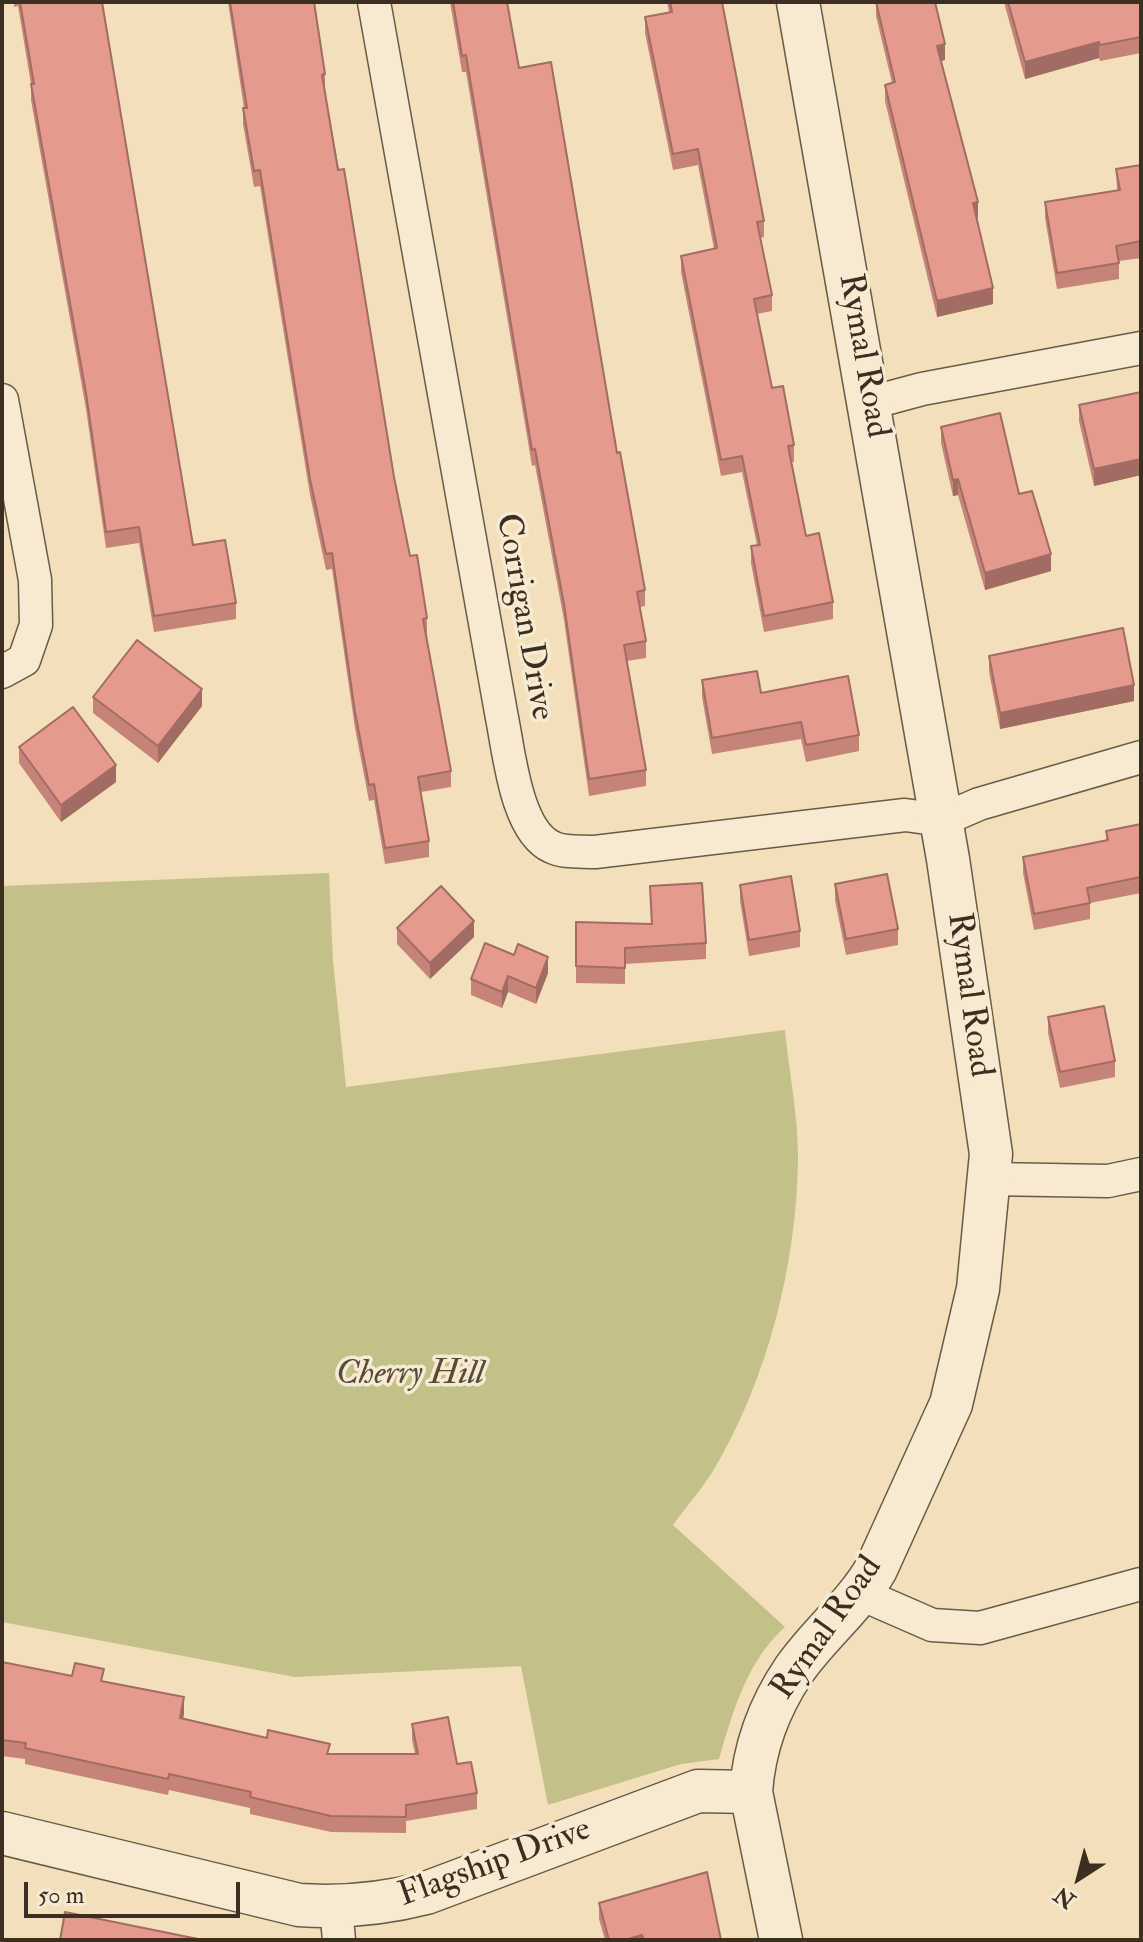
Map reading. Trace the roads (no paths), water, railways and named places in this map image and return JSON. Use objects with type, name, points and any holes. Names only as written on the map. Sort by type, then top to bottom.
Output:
[{"type":"street","name":"Corrigan Drive","points":[[374,2],[502,718],[516,790],[534,834],[552,848],[595,852],[905,815],[942,820]]},
{"type":"street","name":"Rymal Road","points":[[781,1940],[751,1792],[752,1769],[766,1719],[794,1670],[861,1594],[951,1404],[978,1289],[991,1154],[942,820],[798,2]]},
{"type":"street","points":[[870,403],[922,389],[1141,348]]},
{"type":"street","points":[[2,400],[35,580],[36,625],[24,660],[2,672]]},
{"type":"street","points":[[942,820],[979,804],[1141,757]]},
{"type":"street","points":[[989,1179],[1108,1181],[1141,1174]]},
{"type":"street","points":[[861,1594],[932,1625],[980,1628],[1141,1584]]},
{"type":"street","name":"Flagship Drive","points":[[2,1833],[299,1905],[337,1924],[383,1904],[426,1893],[698,1791],[751,1792]]},
{"type":"park label","name":"Cherry Hill","points":[[410,1376]]}]
